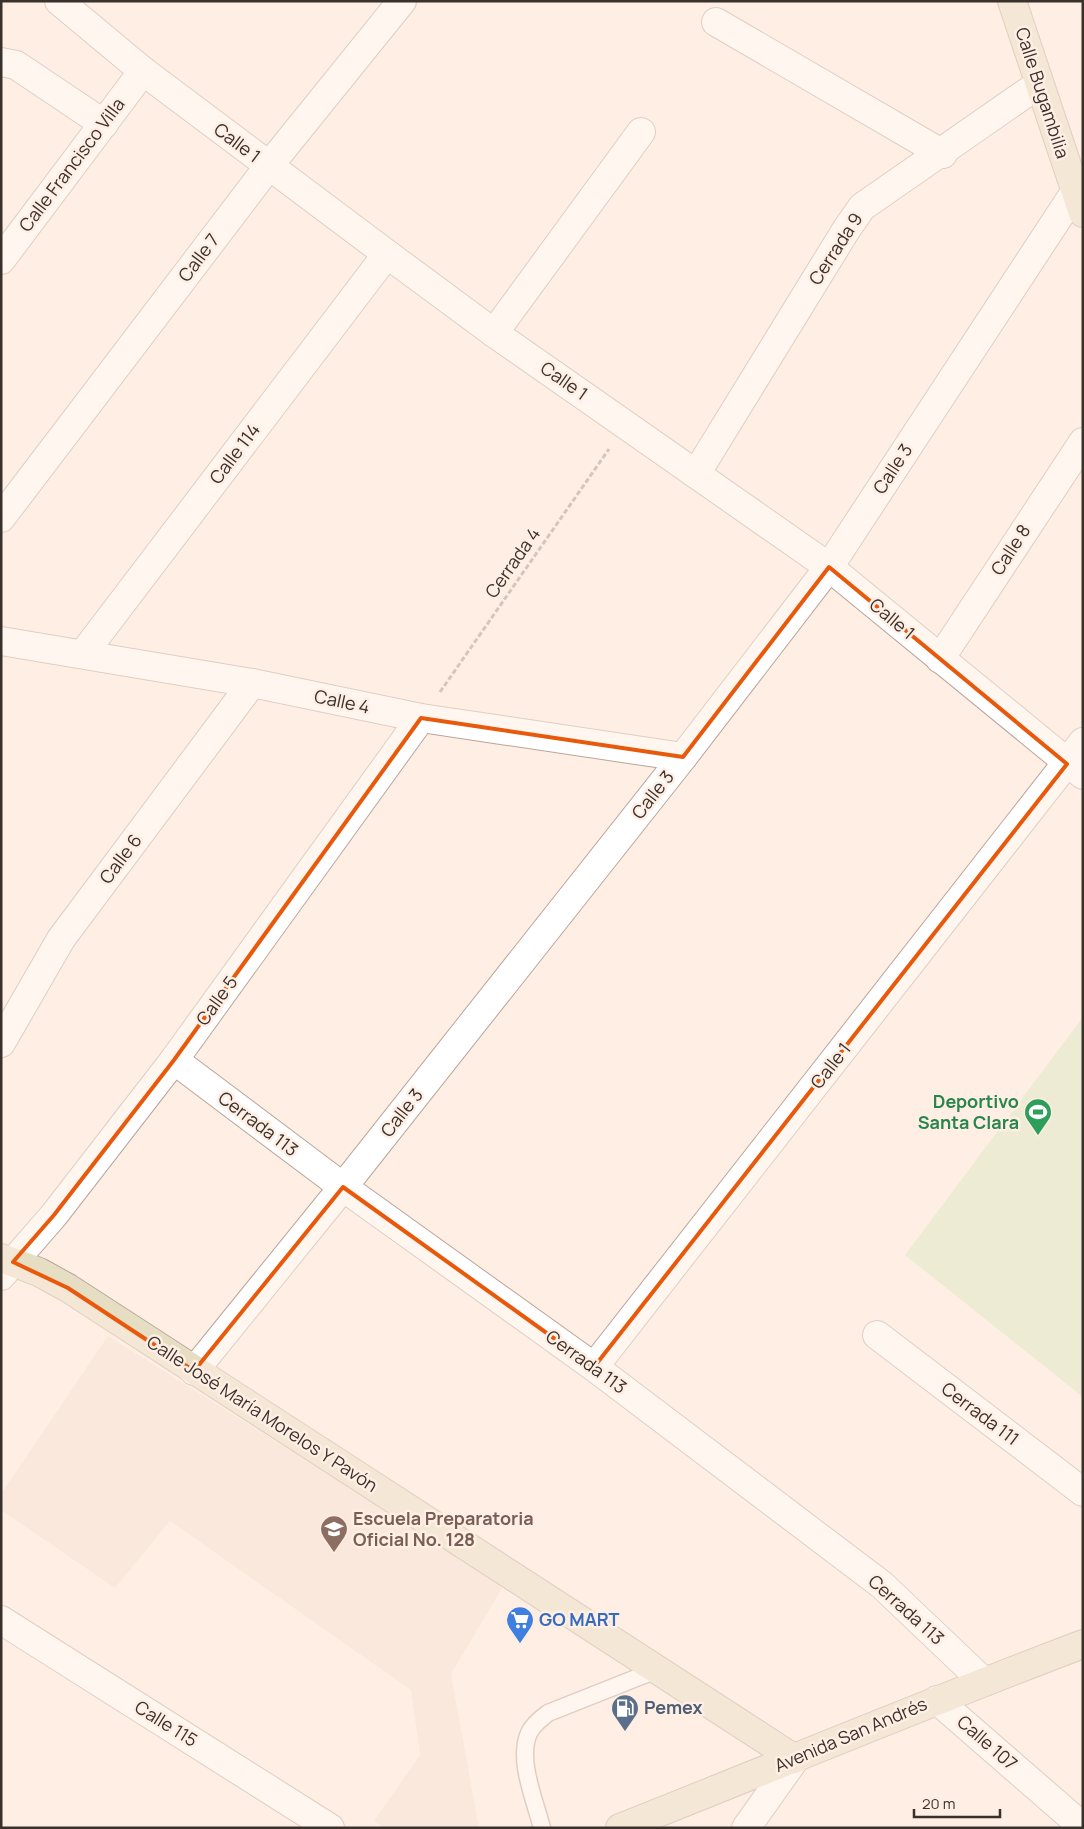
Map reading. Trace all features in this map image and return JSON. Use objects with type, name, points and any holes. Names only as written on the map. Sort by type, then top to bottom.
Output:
[{"type":"street","name":"Calle 1","points":[[59,1],[143,71],[268,167],[494,333],[829,567],[1075,769]]},
{"type":"street","name":"Calle 7","points":[[1,518],[268,167],[402,1]]},
{"type":"street","name":"Calle Bugambilia","points":[[1012,1],[1079,203]]},
{"type":"street","points":[[716,22],[943,154]]},
{"type":"street","points":[[1,62],[16,65],[104,124]]},
{"type":"street","name":"Calle Francisco Villa","points":[[1,260],[143,71]]},
{"type":"street","name":"Cerrada 9","points":[[696,474],[862,207],[875,196],[943,154],[1040,84]]},
{"type":"street","points":[[494,333],[641,132]]},
{"type":"street","name":"Calle 3","points":[[194,1371],[343,1187],[683,756],[829,567],[1079,203]]},
{"type":"street","name":"Calle 114","points":[[83,654],[387,254]]},
{"type":"street","name":"Calle 8","points":[[940,659],[1083,442]]},
{"type":"street","name":"Calle 4","points":[[1,641],[252,683],[422,718],[683,756]]},
{"type":"street","name":"Calle 6","points":[[1,1043],[61,939],[252,683]]},
{"type":"street","name":"Calle 5","points":[[5,1265],[54,1215],[174,1060],[422,718]]},
{"type":"street","name":"Calle 1","points":[[594,1368],[1075,769],[1083,742]]},
{"type":"street","name":"Cerrada 113","points":[[174,1060],[343,1187],[594,1368],[882,1585],[984,1682]]},
{"type":"street","name":"Calle José María Morelos Y Pavón","points":[[5,1265],[68,1288],[659,1669],[795,1759]]},
{"type":"street","name":"Cerrada 111","points":[[877,1335],[1083,1492]]},
{"type":"street","name":"Calle 115","points":[[1,1620],[330,1828]]},
{"type":"street","name":"Avenida San Andrés","points":[[620,1828],[795,1759],[937,1700],[1083,1644]]},
{"type":"street","name":"Calle 107","points":[[937,1700],[1083,1826]]},
{"type":"street","points":[[746,1828],[795,1759]]},
{"type":"lane","points":[[542,1828],[525,1757],[529,1732],[536,1722],[548,1713],[659,1669]]},
{"type":"path","name":"Cerrada 4","points":[[422,718],[626,424]]},
{"type":"highlighted area","points":[[829,567],[1067,764],[594,1367],[343,1187],[194,1371],[68,1288],[13,1262],[54,1215],[174,1060],[421,718],[683,757]]},
{"type":"shaded area","name":"Escuela Preparatoria Oficial No. 128","points":[[108,1336],[504,1585],[451,1674],[479,1828],[384,1828],[374,1821],[420,1755],[411,1690],[170,1521],[115,1588],[1,1510],[1,1494]]},
{"type":"green space","name":"Deportivo Santa Clara","points":[[1083,1017],[1083,1397],[905,1255]]},
{"type":"place","name":"Deportivo Santa Clara","points":[[1038,1136]]},
{"type":"place","name":"Escuela Preparatoria Oficial No. 128","points":[[334,1553]]},
{"type":"place","name":"GO MART","points":[[520,1644]]},
{"type":"place","name":"Pemex","points":[[625,1732]]}]
